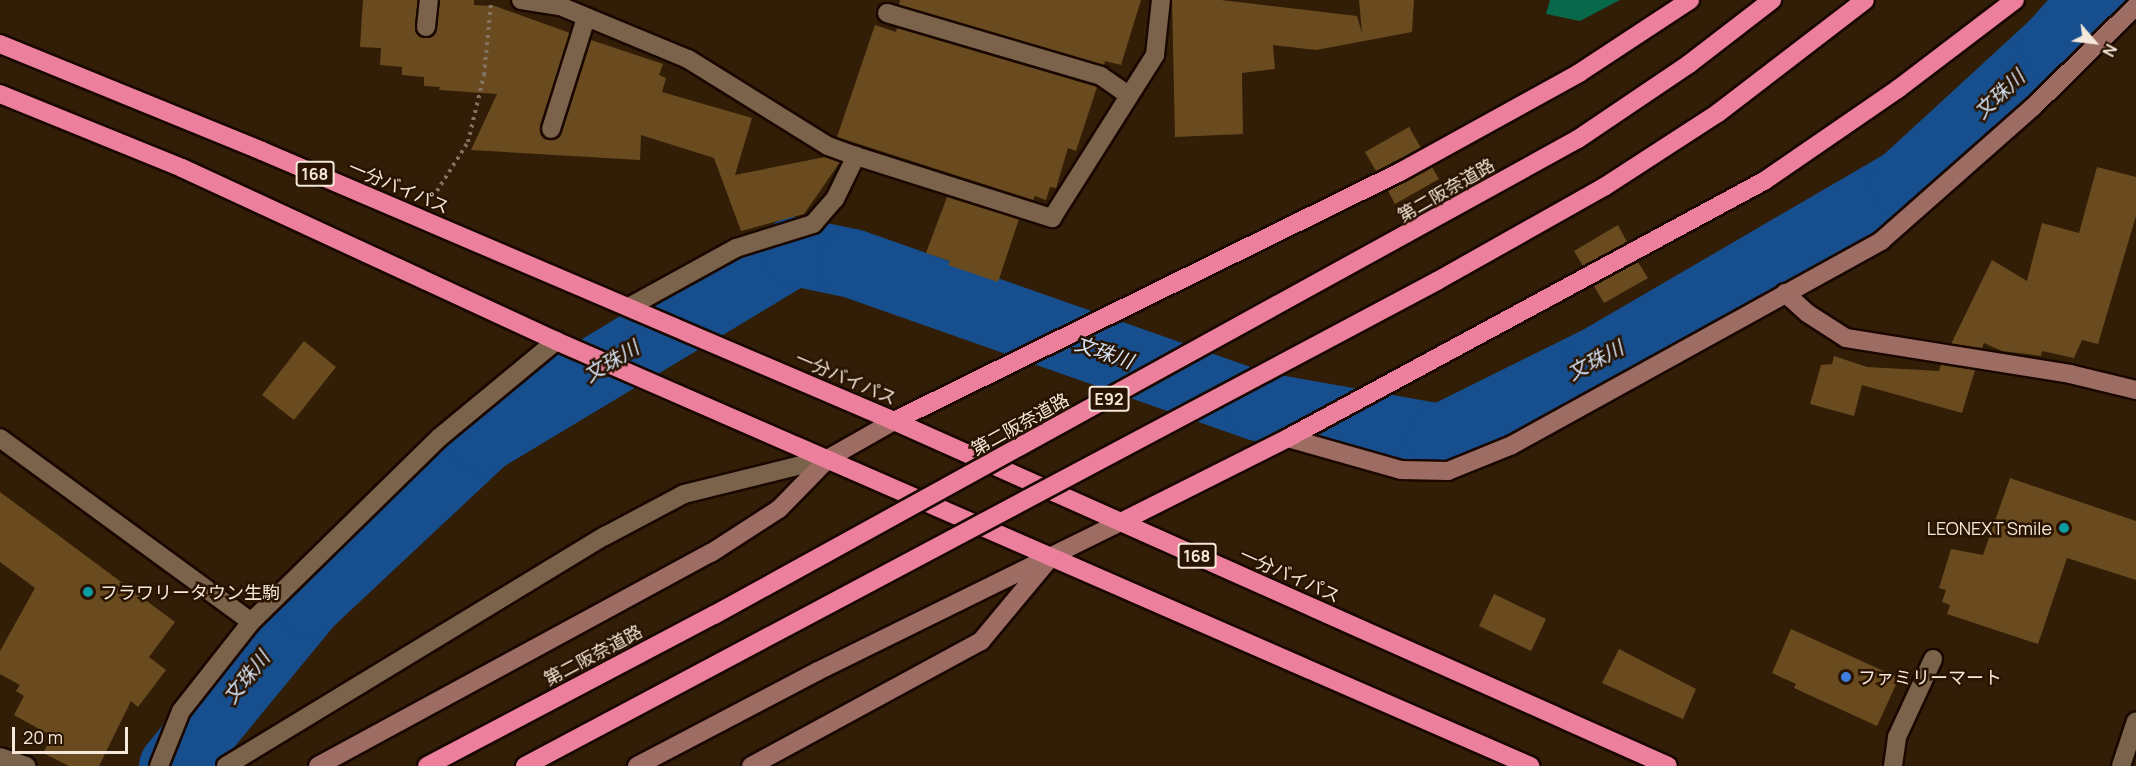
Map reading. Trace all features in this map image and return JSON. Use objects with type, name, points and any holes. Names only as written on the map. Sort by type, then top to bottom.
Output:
[{"type":"highway","points":[[894,421],[1400,172],[1579,73],[1690,0]]},
{"type":"highway","name":"第二阪奈道路","points":[[427,766],[714,615],[1558,150],[1689,64],[1772,0]]},
{"type":"highway","points":[[525,766],[1437,282],[1604,187],[1718,113],[1865,0]]},
{"type":"highway","points":[[1121,522],[1288,438],[1764,181],[1908,82],[2015,0]]},
{"type":"highway","name":"一分バイパス","points":[[0,44],[894,421],[1668,766]]},
{"type":"highway","points":[[0,94],[182,168],[565,344],[1530,766]]},
{"type":"street","points":[[426,27],[429,0]]},
{"type":"street","points":[[522,0],[560,6],[688,59],[828,146],[1052,218],[1128,95],[1155,56],[1161,0]]},
{"type":"street","points":[[1288,438],[1401,470],[1448,471],[1512,445],[1881,240],[2033,107],[2136,6]]},
{"type":"street","points":[[887,14],[1101,76],[1128,95]]},
{"type":"street","points":[[551,129],[586,18]]},
{"type":"street","points":[[629,308],[736,248],[813,224],[835,199],[856,156]]},
{"type":"street","points":[[1785,292],[1807,313],[1846,338],[2070,374],[2136,390]]},
{"type":"street","points":[[159,766],[182,711],[251,622],[440,437],[565,344]]},
{"type":"street","points":[[226,766],[604,536],[684,494],[829,458],[894,421]]},
{"type":"street","points":[[0,438],[251,622]]},
{"type":"street","points":[[318,766],[711,553],[779,509],[829,458]]},
{"type":"street","points":[[637,766],[818,671],[1121,522]]},
{"type":"street","points":[[751,766],[981,641],[1051,557]]},
{"type":"street","points":[[1893,766],[1897,737],[1933,659]]},
{"type":"street","points":[[2121,766],[2136,721]]},
{"type":"street","points":[[0,757],[26,766]]},
{"type":"path","points":[[436,191],[468,142],[484,75],[491,0]]},
{"type":"green space","points":[[1550,0],[1620,0],[1580,21],[1546,14]]},
{"type":"building","points":[[363,0],[418,0],[416,31],[424,38],[435,33],[440,0],[474,0],[474,5],[495,6],[570,33],[540,126],[547,139],[554,140],[562,132],[591,40],[663,64],[659,75],[666,78],[662,92],[752,118],[735,175],[825,157],[840,162],[804,214],[741,231],[714,158],[641,135],[640,160],[471,150],[497,94],[439,90],[440,87],[424,86],[424,77],[402,75],[402,67],[380,65],[381,48],[360,47]]},
{"type":"building","points":[[900,0],[1141,0],[1121,65],[1105,61],[1104,65],[899,5]]},
{"type":"building","points":[[1172,0],[1221,0],[1357,16],[1362,33],[1359,0],[1414,0],[1412,32],[1316,50],[1273,45],[1275,69],[1242,73],[1243,134],[1175,137]]},
{"type":"building","points":[[875,25],[896,32],[897,28],[1097,87],[1076,151],[1068,148],[1056,188],[1050,187],[1046,200],[1035,196],[1033,200],[837,137]]},
{"type":"building","points":[[1409,127],[1421,148],[1376,171],[1365,152]]},
{"type":"building","points":[[1432,167],[1439,179],[1395,204],[1388,191]]},
{"type":"building","points":[[2097,167],[2136,177],[2136,216],[2098,344],[2082,340],[2074,358],[2042,351],[2041,356],[2002,351],[1984,343],[1982,348],[1951,344],[1992,260],[2027,281],[2042,223],[2079,233]]},
{"type":"building","points":[[947,197],[1019,219],[998,282],[948,265],[950,261],[926,253]]},
{"type":"building","points":[[1618,225],[1627,242],[1583,266],[1574,251]]},
{"type":"building","points":[[1638,262],[1648,278],[1604,303],[1594,286]]},
{"type":"building","points":[[304,341],[336,367],[294,420],[262,395]]},
{"type":"building","points":[[1834,356],[1867,367],[1939,371],[1941,365],[1975,370],[1962,413],[1862,385],[1854,416],[1810,404],[1821,365],[1832,364]]},
{"type":"building","points":[[2010,478],[2136,521],[2136,580],[2067,558],[2038,644],[1947,614],[1950,605],[1942,602],[1946,590],[1939,588],[1951,549],[1983,555]]},
{"type":"building","points":[[0,492],[175,622],[149,657],[166,670],[138,707],[131,701],[99,766],[69,766],[43,753],[52,736],[14,715],[24,696],[16,691],[20,685],[0,674],[0,651],[35,588],[0,562]]},
{"type":"building","points":[[1494,594],[1546,619],[1531,651],[1479,626]]},
{"type":"building","points":[[1791,629],[1899,678],[1877,726],[1794,688],[1796,684],[1772,673]]},
{"type":"building","points":[[1619,649],[1696,689],[1683,719],[1602,683]]},
{"type":"waterway","name":"文珠川","points":[[173,766],[309,601],[483,438],[794,251],[852,263],[1259,406],[1441,438],[1600,359],[1904,182],[2054,44],[2093,0]]},
{"type":"place","name":"LEONEXT Smile","points":[[2064,528]]},
{"type":"place","name":"フラワリータウン生駒","points":[[88,592]]},
{"type":"place","name":"ファミリーマート","points":[[1846,677]]}]
